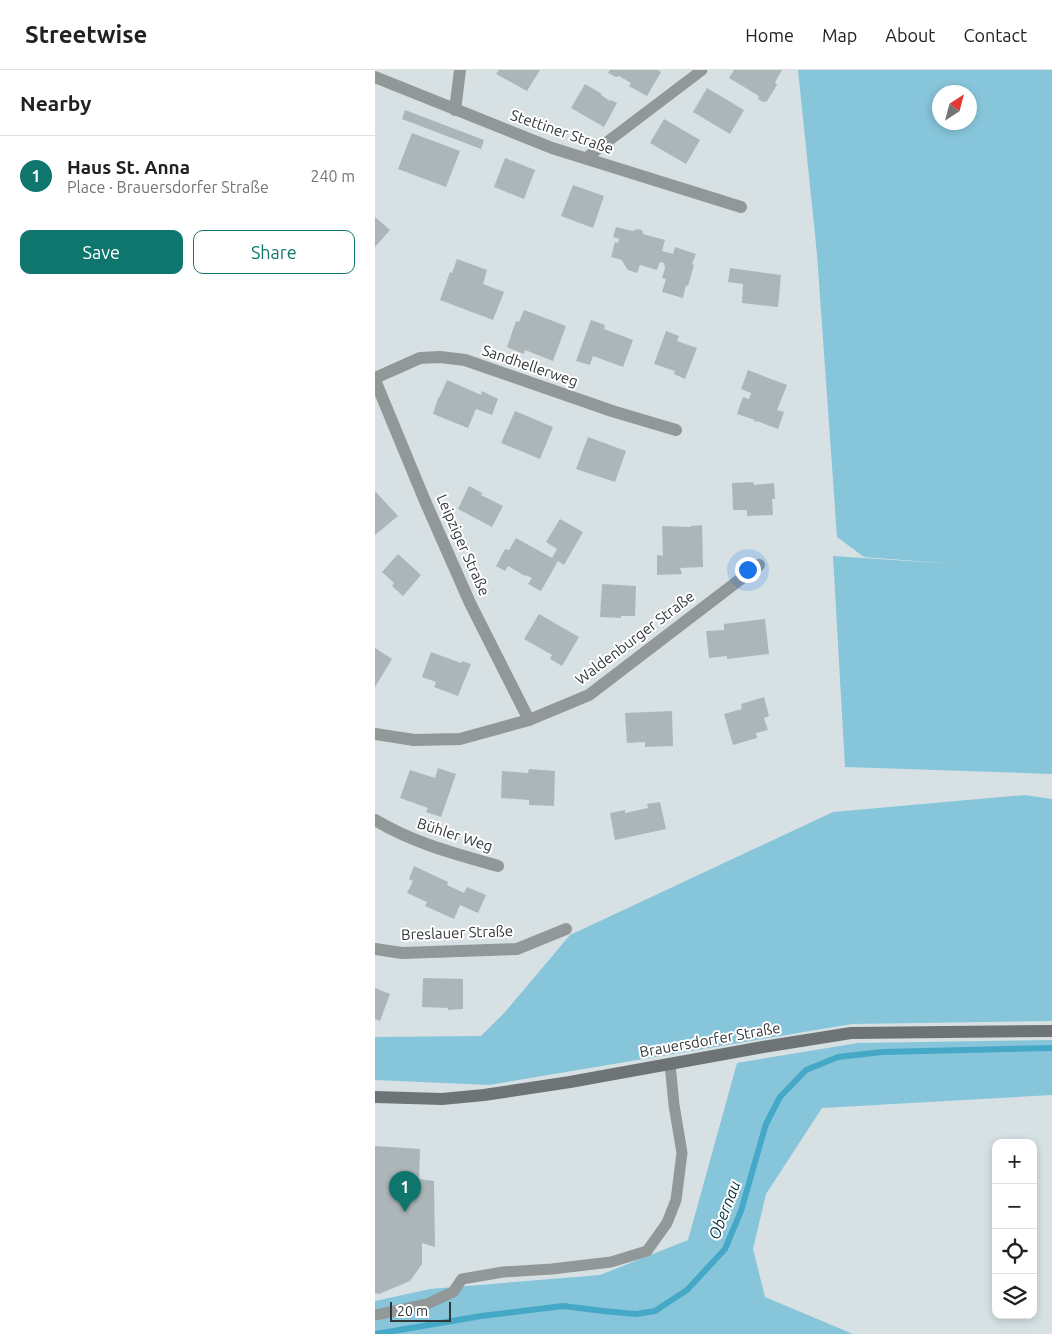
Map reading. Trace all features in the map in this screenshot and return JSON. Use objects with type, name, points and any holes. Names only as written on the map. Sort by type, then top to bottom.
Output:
[{"type":"street","points":[[455,110],[459,70]]},
{"type":"street","name":"Stettiner Straße","points":[[375,77],[552,148],[741,207]]},
{"type":"street","name":"Sandhellerweg","points":[[375,379],[420,358],[440,357],[465,360],[612,411],[675,430]]},
{"type":"street","name":"Leipziger Straße","points":[[375,379],[470,603],[529,720]]},
{"type":"street","name":"Waldenburger Straße","points":[[375,734],[414,740],[460,739],[529,720],[589,695],[759,565]]},
{"type":"street","name":"Bühler Weg","points":[[375,820],[426,845],[498,866]]},
{"type":"street","name":"Breslauer Straße","points":[[375,949],[402,953],[517,949],[566,929]]},
{"type":"street","name":"Brauersdorfer Straße","points":[[375,1097],[442,1099],[484,1095],[571,1082],[851,1033],[1052,1031]]},
{"type":"lane","points":[[586,158],[702,70]]},
{"type":"lane","points":[[375,1315],[427,1304],[453,1292],[462,1279],[503,1272],[552,1269],[611,1262],[647,1251],[667,1223],[676,1200],[682,1153],[674,1105],[670,1064]]},
{"type":"shaded area","points":[[798,70],[1052,70],[1052,774],[845,767],[833,556],[954,564],[864,557],[837,537],[817,254]]},
{"type":"shaded area","points":[[1025,795],[1052,799],[1052,1021],[852,1024],[489,1085],[375,1080],[375,1037],[481,1036],[505,1012],[570,935],[833,812]]},
{"type":"shaded area","points":[[1052,1040],[1052,1095],[822,1108],[766,1194],[753,1249],[765,1297],[853,1334],[375,1334],[375,1301],[430,1289],[600,1275],[688,1240],[737,1063],[858,1043]]},
{"type":"building","points":[[499,70],[540,70],[527,91],[496,74]]},
{"type":"building","points":[[610,70],[658,70],[661,72],[647,96],[629,86],[631,83],[619,76],[616,77],[608,73]]},
{"type":"building","points":[[734,70],[782,70],[775,82],[777,85],[767,101],[763,102],[758,99],[759,96],[729,78]]},
{"type":"building","points":[[585,84],[610,101],[617,103],[604,127],[571,108]]},
{"type":"building","points":[[707,88],[744,110],[730,134],[693,112]]},
{"type":"building","points":[[405,110],[484,140],[481,149],[402,119]]},
{"type":"building","points":[[664,119],[700,140],[686,164],[650,143]]},
{"type":"building","points":[[412,133],[460,151],[446,187],[398,169]]},
{"type":"building","points":[[505,158],[535,170],[524,199],[494,187]]},
{"type":"building","points":[[573,185],[604,196],[593,228],[561,216]]},
{"type":"building","points":[[375,217],[390,230],[375,247]]},
{"type":"building","points":[[616,227],[633,231],[637,229],[642,230],[643,234],[665,240],[662,251],[673,254],[675,247],[696,254],[683,298],[662,292],[666,279],[662,278],[665,268],[664,263],[660,262],[657,270],[640,265],[637,273],[628,270],[622,260],[611,257],[615,242],[618,243],[619,239],[613,237]]},
{"type":"building","points":[[457,259],[487,270],[483,284],[504,292],[493,320],[440,300]]},
{"type":"building","points":[[730,268],[781,275],[778,307],[742,303],[743,284],[728,282]]},
{"type":"building","points":[[524,310],[566,326],[553,361],[525,350],[524,354],[507,347],[516,321],[519,322]]},
{"type":"building","points":[[591,320],[605,325],[604,329],[633,340],[623,367],[593,356],[590,365],[576,361]]},
{"type":"building","points":[[666,331],[679,336],[677,341],[697,348],[685,379],[674,374],[675,371],[654,364]]},
{"type":"building","points":[[748,370],[787,385],[777,410],[784,412],[778,429],[737,414],[743,397],[749,399],[751,393],[741,389]]},
{"type":"building","points":[[447,380],[481,395],[482,391],[498,399],[492,415],[476,409],[468,428],[433,414]]},
{"type":"building","points":[[515,411],[553,427],[540,459],[501,443]]},
{"type":"building","points":[[588,437],[626,451],[615,482],[576,469]]},
{"type":"building","points":[[753,482],[754,485],[774,483],[773,515],[747,516],[747,510],[733,510],[732,483]]},
{"type":"building","points":[[469,486],[482,493],[481,495],[503,506],[492,527],[458,509]]},
{"type":"building","points":[[375,491],[398,516],[375,535]]},
{"type":"building","points":[[560,519],[583,532],[564,565],[558,561],[541,591],[528,584],[532,578],[508,566],[505,571],[496,566],[505,549],[509,550],[516,538],[552,558],[557,549],[546,542]]},
{"type":"building","points":[[702,525],[703,567],[680,568],[682,574],[657,575],[657,555],[663,556],[662,526],[690,527]]},
{"type":"building","points":[[398,554],[421,575],[403,596],[392,586],[394,583],[382,572]]},
{"type":"building","points":[[602,584],[636,586],[635,616],[621,616],[621,618],[600,617]]},
{"type":"building","points":[[539,614],[579,637],[562,666],[550,659],[552,655],[524,639]]},
{"type":"building","points":[[765,619],[769,654],[727,659],[727,656],[709,658],[706,631],[724,630],[724,624]]},
{"type":"building","points":[[375,648],[392,659],[375,687]]},
{"type":"building","points":[[431,652],[461,663],[462,661],[471,664],[458,696],[434,687],[436,682],[422,677]]},
{"type":"building","points":[[764,697],[769,716],[764,718],[768,730],[756,733],[757,738],[733,745],[724,714],[742,709],[741,704]]},
{"type":"building","points":[[672,711],[673,746],[645,747],[645,742],[627,743],[625,713]]},
{"type":"building","points":[[438,768],[456,774],[441,817],[426,812],[428,808],[400,798],[410,770],[435,778]]},
{"type":"building","points":[[529,769],[555,771],[554,806],[529,805],[529,800],[501,798],[502,771],[528,773]]},
{"type":"building","points":[[660,802],[666,829],[615,840],[610,813],[625,810],[625,813],[648,808],[647,804]]},
{"type":"building","points":[[414,866],[448,882],[447,885],[464,893],[467,887],[486,895],[478,913],[460,905],[454,919],[425,906],[427,902],[407,893],[413,881],[409,879]]},
{"type":"building","points":[[423,978],[463,979],[463,1009],[448,1010],[448,1008],[422,1007]]},
{"type":"building","points":[[375,988],[390,994],[380,1021],[375,1019]]},
{"type":"building","points":[[375,1146],[420,1149],[419,1179],[434,1181],[435,1247],[422,1243],[422,1264],[410,1281],[379,1294],[375,1293]]},
{"type":"waterway","name":"Obernau","points":[[376,1334],[481,1316],[563,1306],[636,1314],[655,1311],[687,1290],[725,1249],[741,1211],[766,1124],[780,1097],[806,1070],[838,1057],[882,1052],[1052,1048]]},
{"type":"place","name":"Haus St. Anna","points":[[405,1212]]}]
